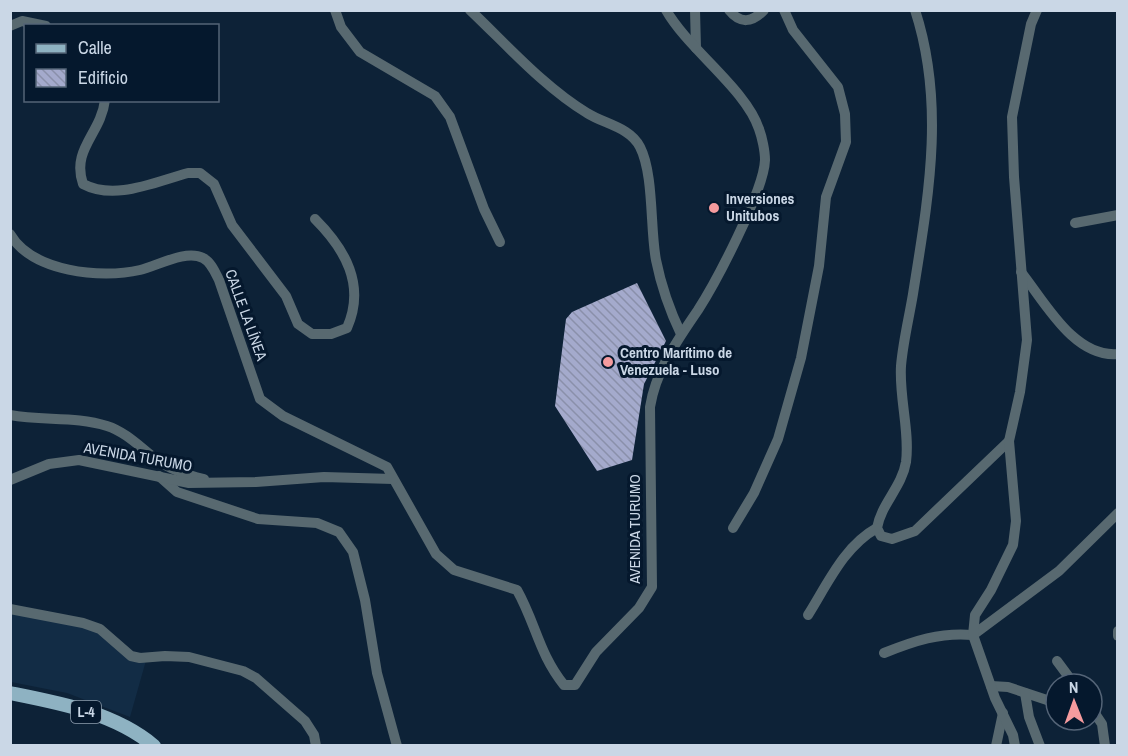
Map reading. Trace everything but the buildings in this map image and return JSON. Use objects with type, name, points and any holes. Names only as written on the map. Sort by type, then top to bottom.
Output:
[{"type":"main road","name":"L-4","points":[[10,693],[65,705],[135,729],[154,746]]},
{"type":"street","points":[[335,10],[341,27],[360,52],[435,96],[450,117],[484,209],[500,242]]},
{"type":"street","points":[[470,10],[541,77],[586,113],[627,132],[640,147],[647,175],[656,260],[672,315],[681,334],[699,308],[731,246],[759,188],[765,160],[759,127],[740,98],[677,30],[666,10]]},
{"type":"street","points":[[695,10],[696,48]]},
{"type":"street","points":[[729,10],[735,19],[746,22],[757,18],[764,10]]},
{"type":"street","points":[[734,528],[754,493],[778,439],[801,358],[819,266],[826,197],[846,142],[845,114],[838,87],[793,30],[783,10]]},
{"type":"street","points":[[915,10],[926,44],[933,88],[934,124],[917,267],[901,367],[906,460],[903,477],[879,518],[877,528],[881,536],[892,539],[915,531],[1009,441]]},
{"type":"street","points":[[1015,746],[1013,735],[991,686],[973,635],[975,615],[992,590],[1013,545],[1016,521],[1009,441],[1020,392],[1027,339],[1012,117],[1031,24],[1037,10]]},
{"type":"street","points":[[10,26],[22,21],[36,24]]},
{"type":"street","points":[[105,102],[103,117],[79,157],[78,171],[83,184],[95,190],[114,192],[200,173],[214,184],[232,225],[286,296],[298,324],[312,334],[332,334],[347,328],[354,313],[353,282],[347,259],[334,238],[315,219]]},
{"type":"street","points":[[1076,223],[1118,215]]},
{"type":"street","name":"CALLE LA LÍNEA","points":[[10,234],[36,259],[78,273],[138,270],[188,256],[202,257],[212,266],[219,280],[260,399],[284,416],[377,460],[387,467],[393,479]]},
{"type":"street","points":[[1021,272],[1078,343],[1093,352],[1118,354]]},
{"type":"street","name":"AVENIDA TURUMO","points":[[10,480],[49,464],[80,460],[189,483],[218,484],[324,477],[393,479],[436,554],[454,570],[517,590],[527,608],[549,666],[564,686],[575,685],[596,652],[639,608],[652,587],[650,407],[654,383],[681,334]]},
{"type":"street","points":[[10,416],[70,419],[109,427],[179,472],[218,484]]},
{"type":"street","points":[[159,476],[177,492],[258,519],[317,523],[339,532],[353,552],[365,600],[377,673],[397,746]]},
{"type":"street","points":[[884,653],[925,637],[954,633],[973,635],[1059,571],[1118,513]]},
{"type":"street","points":[[808,615],[846,555],[863,536],[877,528]]},
{"type":"street","points":[[10,609],[83,623],[100,629],[131,656],[140,658],[189,657],[243,670],[256,678],[305,721],[314,735],[316,746]]},
{"type":"street","points":[[1118,631],[1118,636]]},
{"type":"street","points":[[1057,662],[1065,672]]},
{"type":"street","points":[[991,686],[1044,699]]},
{"type":"street","points":[[1025,693],[1029,717],[1040,746]]},
{"type":"street","points":[[996,746],[1003,713]]},
{"type":"shaded area","points":[[10,608],[91,626],[118,646],[147,657],[130,717],[67,693],[11,682]]},
{"type":"place","name":"Inversiones Unitubos","points":[[714,208]]},
{"type":"place","name":"Centro Marítimo de Venezuela - Luso","points":[[608,362]]}]
